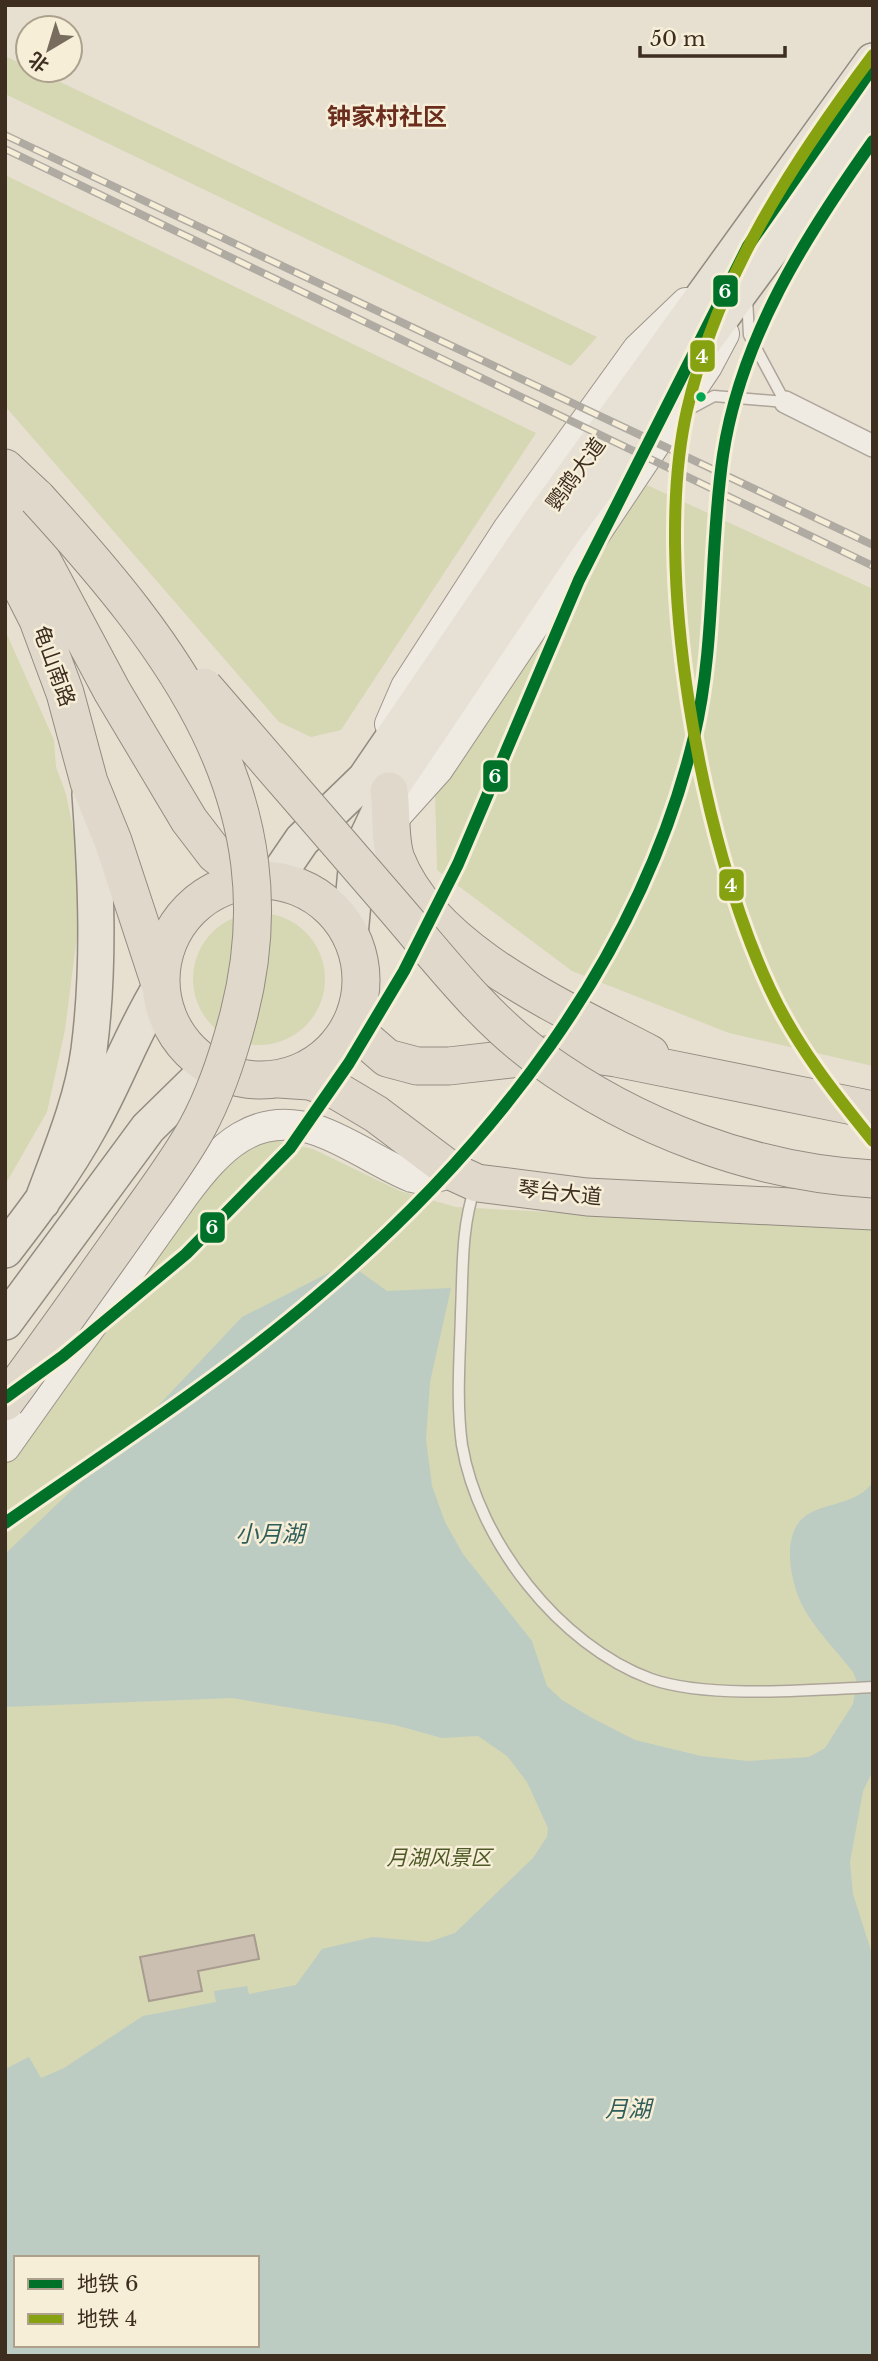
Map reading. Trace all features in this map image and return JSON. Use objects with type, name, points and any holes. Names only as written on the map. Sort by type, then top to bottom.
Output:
[{"type":"highway","points":[[5,468],[21,500],[42,560],[112,691],[189,820],[215,854],[262,881],[297,887],[319,899],[337,915],[350,935],[358,956],[361,979],[359,1001],[350,1026],[369,1045],[387,1058],[416,1066],[459,1065],[572,1052],[616,1058],[873,1110]]},
{"type":"highway","points":[[21,500],[97,564],[436,955],[494,1018],[536,1055],[608,1102],[694,1140],[739,1156],[803,1172],[873,1179]]},
{"type":"highway","name":"龟山南路","points":[[5,555],[38,620],[65,693],[89,782],[113,841],[161,986]]},
{"type":"highway","points":[[5,1402],[197,1128],[230,1050],[246,988],[251,939],[252,884],[247,832],[230,773],[206,721],[166,655],[97,564]]},
{"type":"highway","points":[[382,796],[395,857],[410,886],[435,916],[472,950],[509,978],[559,1008],[688,1074]]},
{"type":"highway","points":[[262,881],[220,889],[195,905],[175,928],[163,956],[161,986],[167,1015],[181,1041],[202,1062],[229,1075],[253,1080],[278,1079],[308,1069],[317,1063],[334,1049],[352,1023]]},
{"type":"highway","name":"琴台大道","points":[[278,1079],[309,1081],[334,1089],[376,1114],[465,1178],[587,1197],[873,1211]]},
{"type":"main road","name":"鹦鹉大道","points":[[747,270],[873,61]]},
{"type":"main road","name":"鹦鹉大道","points":[[350,935],[357,859],[382,796],[747,270],[873,111]]},
{"type":"main road","points":[[382,796],[438,768],[707,366],[747,270]]},
{"type":"main road","points":[[382,796],[406,687],[509,528],[638,349],[747,270]]},
{"type":"main road","points":[[42,1202],[75,1109],[89,1051],[95,970],[96,883],[89,782]]},
{"type":"main road","name":"鹦鹉大道","points":[[262,881],[302,840],[382,796]]},
{"type":"main road","points":[[5,1250],[42,1202],[89,1127],[137,1025],[161,986]]},
{"type":"main road","points":[[5,1322],[121,1160],[173,1100],[196,1081],[229,1075]]},
{"type":"main road","points":[[5,1447],[209,1161],[230,1142],[249,1132],[267,1127],[301,1126],[320,1132],[412,1177],[425,1180],[465,1178]]},
{"type":"street","points":[[785,402],[873,446]]},
{"type":"lane","points":[[747,270],[749,335],[785,402]]},
{"type":"lane","points":[[672,419],[714,397],[785,402]]},
{"type":"lane","points":[[465,1178],[460,1365],[462,1445],[486,1522],[505,1555],[538,1596],[573,1630],[618,1663],[653,1680],[672,1685],[731,1689],[873,1687]]},
{"type":"green space","points":[[5,56],[14,60],[14,84],[64,84],[597,337],[571,366],[5,94]]},
{"type":"green space","points":[[5,175],[536,433],[341,730],[311,737],[279,722],[5,406]]},
{"type":"green space","points":[[647,485],[873,589],[873,1066],[729,1033],[572,971],[437,870],[435,790]]},
{"type":"green space","points":[[5,630],[54,740],[56,767],[66,794],[77,848],[78,928],[65,1030],[47,1112],[5,1185]]},
{"type":"green space","points":[[259,913],[284,918],[306,932],[320,954],[325,979],[320,1004],[306,1026],[284,1040],[259,1045],[234,1040],[212,1026],[198,1004],[193,979],[198,954],[212,932],[234,918]]},
{"type":"green space","name":"月湖风景区","points":[[274,1140],[313,1149],[400,1191],[456,1207],[873,1230],[873,2356],[5,2356],[5,1459],[208,1178],[255,1143]]},
{"type":"water","name":"月湖","points":[[348,1263],[387,1291],[451,1288],[430,1382],[426,1439],[432,1486],[445,1522],[463,1554],[532,1641],[547,1686],[562,1700],[635,1740],[701,1756],[748,1761],[809,1757],[825,1748],[853,1704],[857,1682],[853,1672],[820,1633],[798,1596],[791,1570],[791,1543],[800,1521],[810,1513],[852,1498],[873,1482],[873,1771],[863,1791],[850,1862],[853,1894],[873,1957],[873,2356],[5,2356],[5,2069],[29,2057],[41,2078],[64,2068],[143,2016],[216,2002],[214,1991],[247,1986],[249,1994],[296,1985],[322,1949],[373,1937],[428,1942],[455,1933],[533,1858],[547,1837],[548,1828],[527,1782],[507,1756],[478,1736],[442,1738],[395,1725],[232,1698],[5,1707],[5,1554],[139,1426],[242,1317]]},
{"type":"building","points":[[254,1935],[259,1959],[198,1971],[202,1991],[149,2001],[140,1957]]},
{"type":"railway","points":[[5,135],[873,545]]},
{"type":"railway","points":[[5,149],[873,566]]},
{"type":"metro line","name":"4","points":[[873,55],[787,179],[738,267],[718,313],[687,410],[677,475],[675,547],[679,624],[689,704],[704,783],[723,859],[745,928],[770,989],[792,1030],[830,1087],[873,1141]]},
{"type":"metro line","name":"6","points":[[5,1398],[63,1356],[186,1254],[290,1148],[349,1063],[404,971],[458,864],[579,580],[748,246],[873,67]]},
{"type":"metro line","name":"6","points":[[5,1523],[242,1356],[317,1296],[381,1239],[441,1178],[498,1114],[550,1045],[597,973],[637,898],[669,819],[694,737],[706,667],[723,455],[744,370],[760,329],[800,251],[873,141]]},
{"type":"district","name":"钟家村社区","points":[[387,116]]},
{"type":"water label","name":"小月湖","points":[[270,1534]]}]
